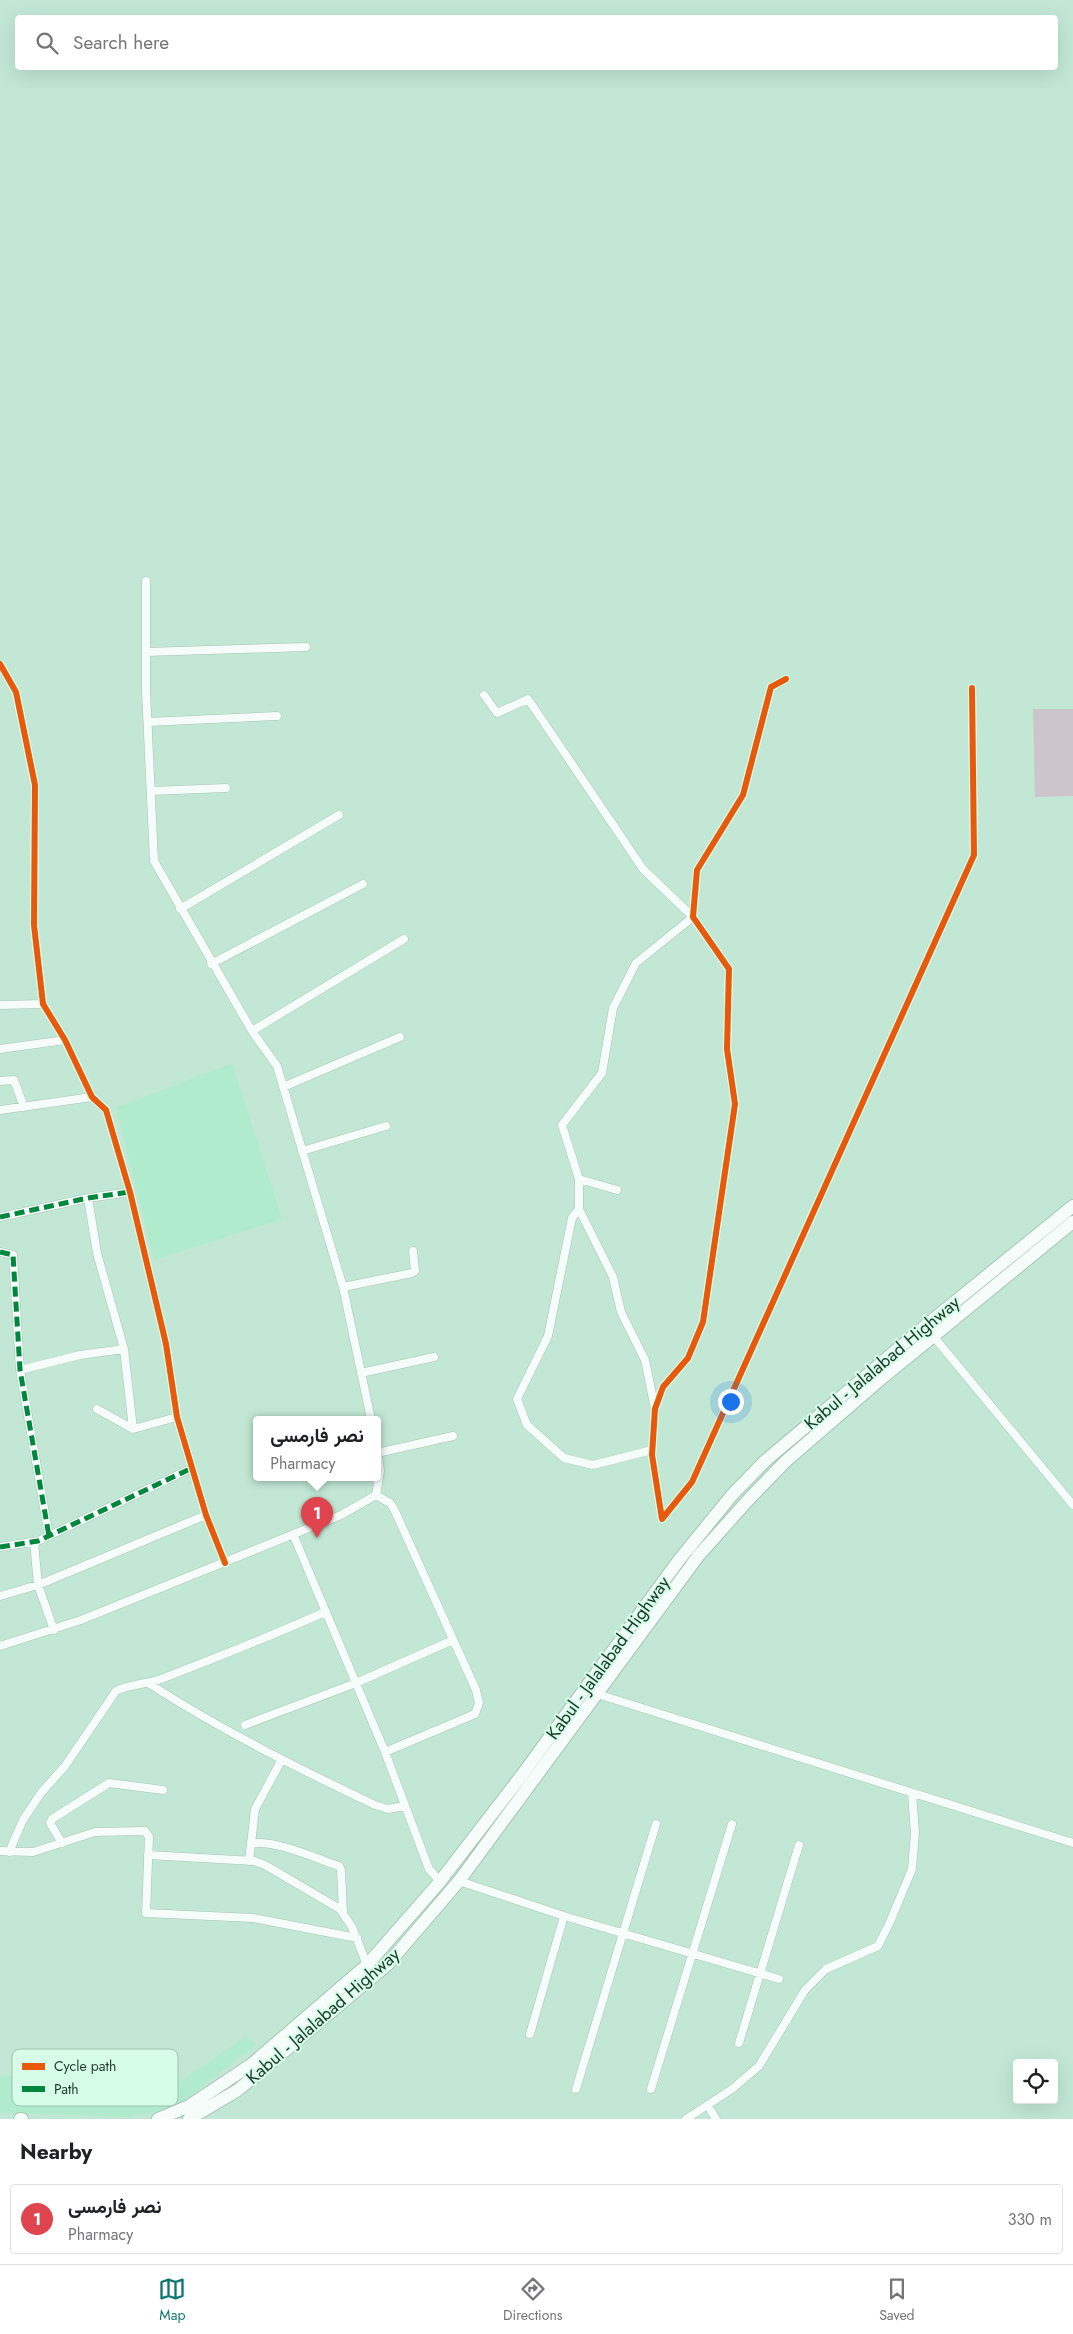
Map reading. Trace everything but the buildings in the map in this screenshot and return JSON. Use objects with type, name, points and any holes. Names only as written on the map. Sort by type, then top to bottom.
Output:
[{"type":"highway","name":"Kabul - Jalalabad Highway","points":[[189,2119],[238,2090],[387,1965],[459,1881],[679,1560],[748,1478],[910,1338],[1073,1206]]},
{"type":"highway","name":"Kabul - Jalalabad Highway","points":[[158,2119],[189,2106],[252,2064],[367,1965],[397,1934],[700,1554],[750,1498],[786,1461],[882,1378],[1073,1222]]},
{"type":"street","points":[[146,581],[146,652],[154,861],[252,1031],[277,1066],[343,1288],[369,1416]]},
{"type":"street","points":[[146,652],[306,647]]},
{"type":"street","points":[[0,664],[16,692],[35,785],[34,925],[43,1004],[65,1040],[92,1097],[106,1110],[130,1192],[166,1344],[177,1418],[206,1515],[225,1562]]},
{"type":"street","points":[[786,679],[771,687],[743,795],[697,870],[693,917],[636,963],[612,1008],[602,1073],[562,1125],[579,1179],[579,1209],[613,1277],[621,1312],[645,1360],[655,1409],[652,1450],[662,1519],[692,1482],[974,855],[972,688]]},
{"type":"street","points":[[484,695],[497,713],[528,699],[643,869],[693,917],[729,969],[727,1049],[735,1104],[703,1322],[688,1358],[663,1387],[655,1409]]},
{"type":"street","points":[[148,722],[277,716]]},
{"type":"street","points":[[151,791],[226,788]]},
{"type":"street","points":[[180,908],[339,814]]},
{"type":"street","points":[[212,964],[363,884]]},
{"type":"street","points":[[252,1031],[404,939]]},
{"type":"street","points":[[0,1005],[43,1004]]},
{"type":"street","points":[[283,1087],[400,1037]]},
{"type":"street","points":[[0,1049],[65,1040]]},
{"type":"street","points":[[0,1081],[14,1080],[24,1107]]},
{"type":"street","points":[[0,1110],[92,1097]]},
{"type":"street","points":[[302,1151],[386,1126]]},
{"type":"street","points":[[579,1179],[617,1190]]},
{"type":"street","points":[[0,1217],[88,1198],[130,1192]]},
{"type":"street","points":[[88,1198],[97,1253],[124,1349],[133,1429]]},
{"type":"street","points":[[579,1209],[572,1218],[548,1336],[517,1399],[527,1425],[564,1458],[592,1465],[652,1450]]},
{"type":"street","points":[[343,1288],[412,1273],[414,1271],[414,1251]]},
{"type":"street","points":[[0,1252],[13,1255],[20,1370],[49,1536]]},
{"type":"street","points":[[934,1337],[1073,1505]]},
{"type":"street","points":[[20,1370],[80,1355],[124,1349]]},
{"type":"street","points":[[361,1373],[434,1357]]},
{"type":"street","points":[[97,1409],[133,1429],[177,1418]]},
{"type":"street","points":[[381,1450],[453,1436]]},
{"type":"street","points":[[0,1547],[34,1542],[49,1536],[192,1468]]},
{"type":"street","points":[[376,1495],[378,1481]]},
{"type":"street","points":[[0,1646],[54,1630],[225,1562],[341,1515],[376,1495]]},
{"type":"street","points":[[376,1495],[390,1503],[394,1509],[476,1690],[479,1703],[477,1711],[468,1717],[385,1752]]},
{"type":"street","points":[[0,1596],[38,1585],[206,1515]]},
{"type":"street","points":[[293,1534],[385,1752],[429,1869],[438,1880],[438,1884]]},
{"type":"street","points":[[34,1542],[38,1585],[54,1630]]},
{"type":"street","points":[[9,1852],[23,1820],[41,1794],[65,1766],[116,1691],[121,1688],[148,1684],[252,1644],[326,1612]]},
{"type":"street","points":[[246,1725],[356,1683],[453,1640]]},
{"type":"street","points":[[148,1684],[281,1761],[375,1805],[388,1809],[405,1806]]},
{"type":"street","points":[[590,1691],[912,1794],[1073,1843]]},
{"type":"street","points":[[249,1861],[255,1808],[281,1761]]},
{"type":"street","points":[[62,1843],[50,1824],[52,1819],[104,1784],[163,1790]]},
{"type":"street","points":[[686,2119],[708,2106],[759,2066],[805,1990],[826,1969],[878,1946],[912,1869],[915,1833],[912,1794]]},
{"type":"street","points":[[576,2089],[656,1824]]},
{"type":"street","points":[[651,2089],[691,1952],[732,1824]]},
{"type":"street","points":[[0,1851],[33,1852],[95,1832],[146,1831],[149,1837],[146,1912],[253,1918],[357,1938]]},
{"type":"street","points":[[251,1844],[259,1842],[289,1848],[321,1862],[339,1866],[341,1870],[343,1912],[357,1938],[367,1965]]},
{"type":"street","points":[[739,2043],[799,1844]]},
{"type":"street","points":[[148,1854],[249,1861],[265,1865],[343,1912]]},
{"type":"street","points":[[459,1881],[564,1916],[779,1979]]},
{"type":"street","points":[[530,2034],[564,1916]]},
{"type":"street","points":[[708,2106],[716,2119]]},
{"type":"shaded area","points":[[1033,709],[1073,709],[1073,796],[1035,797]]},
{"type":"shaded area","points":[[232,1063],[282,1219],[154,1260],[116,1108]]},
{"type":"shaded area","points":[[245,2037],[257,2044],[178,2103],[178,2083]]},
{"type":"shaded area","points":[[0,2076],[12,2076],[12,2106],[171,2106],[155,2112],[130,2117],[0,2113]]},
{"type":"marked path","points":[[0,1217],[88,1198],[130,1192]]},
{"type":"marked path","points":[[0,1252],[13,1255],[20,1370],[49,1536]]},
{"type":"marked path","points":[[0,1547],[38,1541],[192,1468]]},
{"type":"cycle path","points":[[0,664],[16,692],[35,785],[34,925],[43,1004],[65,1040],[92,1097],[106,1110],[130,1192],[166,1344],[177,1417],[206,1515],[225,1563]]},
{"type":"cycle path","points":[[786,679],[771,687],[743,795],[697,870],[693,917],[729,969],[727,1049],[735,1104],[703,1322],[688,1358],[663,1387],[655,1409],[652,1455],[662,1519],[692,1482],[974,855],[972,688]]},
{"type":"place","name":"نصر فارمسی","points":[[317,1538]]}]
